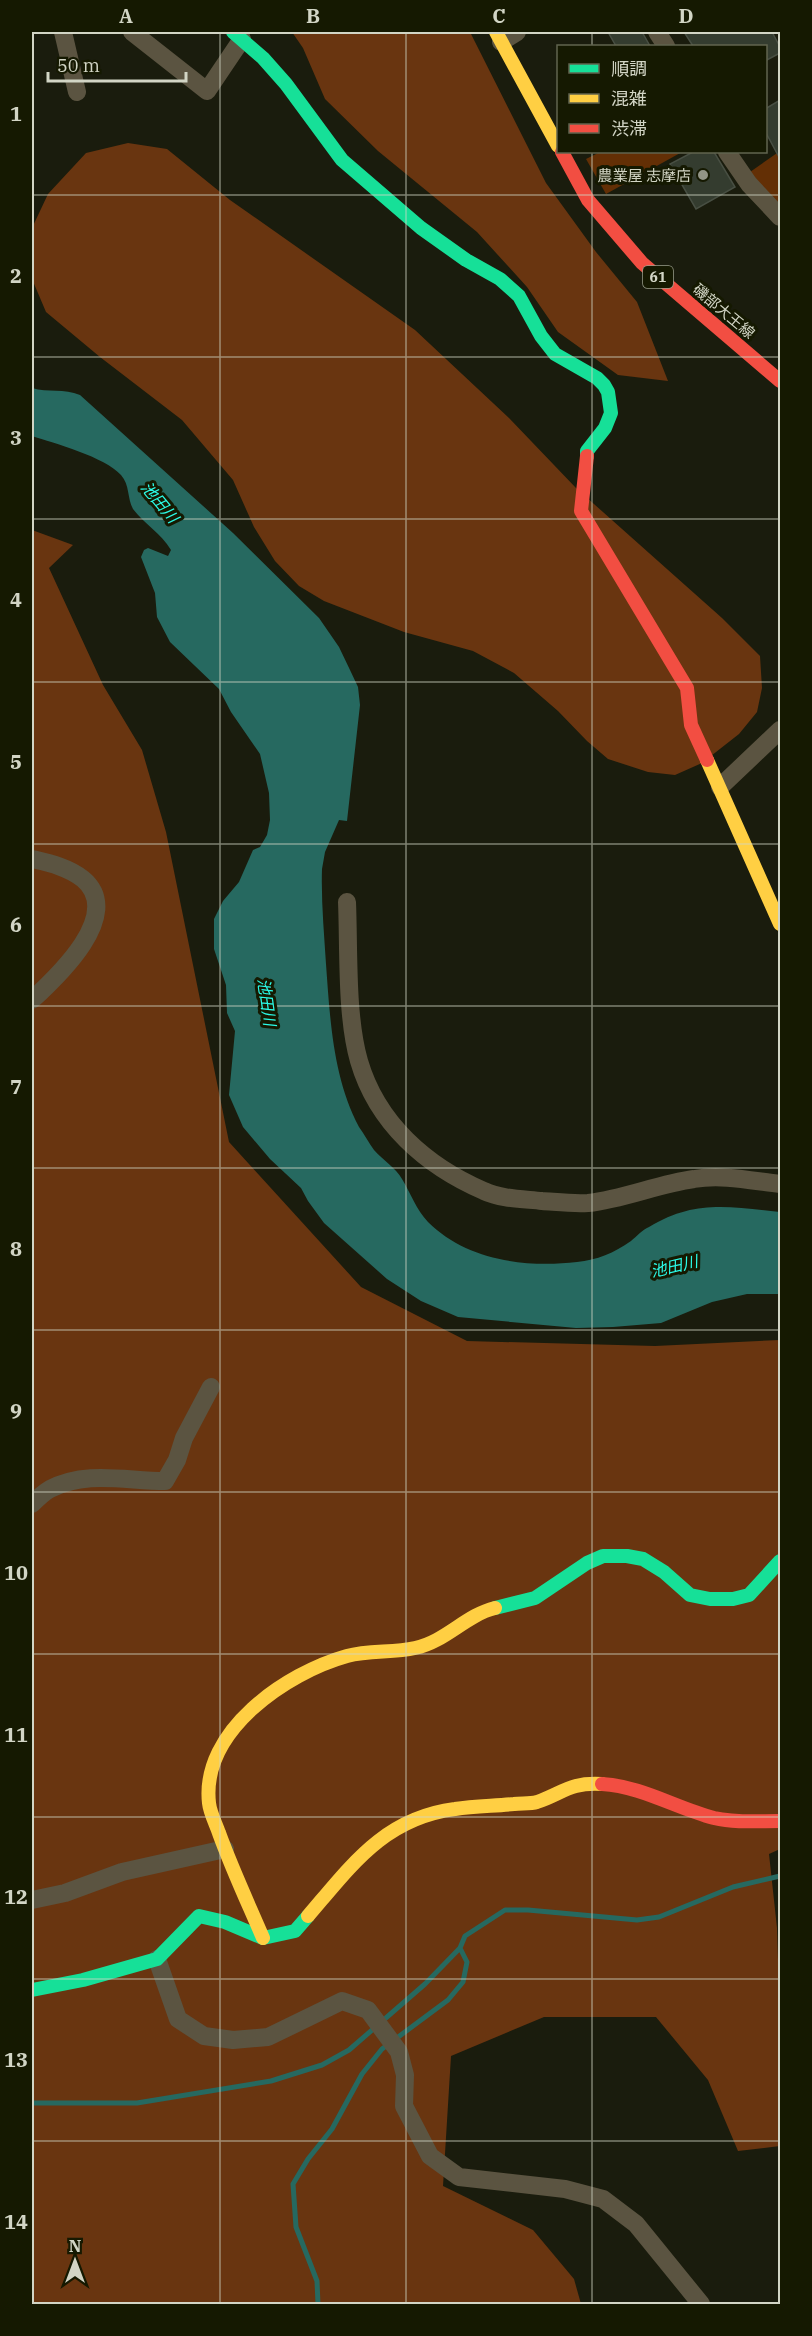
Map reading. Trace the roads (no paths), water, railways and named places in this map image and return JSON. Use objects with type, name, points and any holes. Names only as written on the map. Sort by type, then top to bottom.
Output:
[{"type":"street","points":[[63,32],[77,92]]},
{"type":"street","points":[[132,32],[207,91],[237,35],[263,58],[286,84],[342,160],[421,228],[466,260],[500,279],[519,296],[541,336],[555,354],[597,378],[604,385],[610,400],[610,413],[605,428],[587,451],[581,511],[687,688],[692,725],[780,924]]},
{"type":"street","points":[[517,32],[498,37],[557,144]]},
{"type":"street","points":[[657,32],[665,45]]},
{"type":"street","name":"磯部大王線","points":[[562,153],[588,200],[642,263],[780,381]]},
{"type":"street","points":[[728,153],[749,184],[780,218]]},
{"type":"street","points":[[720,787],[780,730]]},
{"type":"street","points":[[32,858],[63,867],[84,880],[92,892],[96,906],[96,920],[90,933],[59,975],[32,1000]]},
{"type":"street","points":[[347,902],[352,1026],[359,1061],[372,1094],[395,1131],[428,1159],[485,1192],[512,1198],[555,1202],[586,1203],[621,1197],[696,1178],[730,1178],[780,1184]]},
{"type":"street","points":[[32,1504],[49,1490],[80,1478],[165,1481],[177,1460],[184,1438],[211,1388]]},
{"type":"street","points":[[263,1938],[225,1849],[209,1804],[211,1770],[221,1745],[240,1721],[277,1690],[304,1671],[350,1655],[425,1645],[481,1611],[535,1598],[587,1563],[603,1556],[627,1556],[643,1560],[664,1572],[690,1594],[710,1599],[733,1599],[749,1594],[780,1561]]},
{"type":"street","points":[[32,1990],[82,1980],[157,1959],[199,1916],[225,1922],[263,1938],[295,1931],[355,1861],[388,1832],[418,1818],[453,1809],[536,1802],[565,1788],[589,1783],[621,1785],[714,1818],[734,1821],[780,1821]]},
{"type":"street","points":[[32,1900],[65,1893],[122,1872],[225,1849]]},
{"type":"street","points":[[157,1959],[178,2019],[204,2036],[233,2040],[268,2037],[342,2001],[368,2010],[399,2052],[405,2075],[404,2106],[430,2156],[459,2177],[565,2189],[603,2199],[636,2224],[701,2304]]},
{"type":"water","name":"池田川","points":[[32,388],[80,395],[233,533],[319,618],[339,647],[350,670],[358,687],[360,705],[347,821],[339,820],[325,852],[322,869],[331,1027],[343,1089],[359,1127],[374,1150],[399,1175],[428,1222],[443,1235],[478,1253],[517,1262],[557,1264],[591,1260],[605,1255],[625,1245],[646,1228],[682,1212],[729,1207],[780,1212],[780,1294],[747,1294],[712,1302],[661,1323],[613,1327],[576,1328],[458,1317],[421,1301],[387,1279],[324,1223],[301,1188],[270,1159],[243,1127],[229,1095],[235,1031],[227,1013],[226,985],[214,949],[214,919],[223,901],[239,882],[253,850],[260,847],[267,835],[270,820],[269,793],[260,754],[231,712],[219,689],[170,642],[157,617],[155,593],[141,557],[144,550],[148,548],[168,556],[171,550],[133,509],[126,483],[113,468],[79,451],[32,436]]},
{"type":"waterway","points":[[32,2103],[137,2103],[271,2081],[322,2065],[349,2050],[425,1984],[460,1948],[465,1936],[505,1910],[637,1920],[659,1917],[733,1887],[780,1876]]},
{"type":"waterway","points":[[318,2304],[317,2281],[296,2227],[293,2184],[308,2159],[332,2129],[362,2074],[382,2049],[448,2000],[463,1982],[467,1962],[460,1948]]},
{"type":"place","name":"農業屋 志摩店","points":[[703,175]]}]
